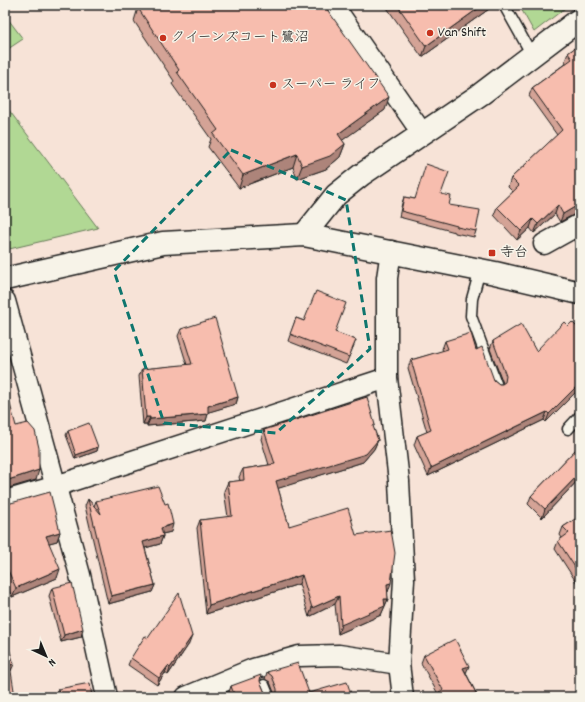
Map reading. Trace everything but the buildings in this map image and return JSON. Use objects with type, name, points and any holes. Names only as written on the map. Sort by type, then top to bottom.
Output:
[{"type":"street","points":[[333,5],[422,133]]},
{"type":"street","points":[[304,235],[336,195],[361,175],[481,94],[580,19]]},
{"type":"street","points":[[544,244],[580,224]]},
{"type":"street","points":[[5,279],[163,242],[304,235],[391,251],[580,293]]},
{"type":"street","points":[[391,251],[387,278],[387,378],[399,481],[404,580],[398,664],[403,697]]},
{"type":"street","points":[[5,301],[82,583],[107,697]]},
{"type":"street","points":[[5,501],[56,486],[387,378]]},
{"type":"street","points":[[186,697],[253,669],[299,656],[339,655],[398,664]]},
{"type":"lane","points":[[504,5],[532,55]]},
{"type":"lane","points":[[480,270],[472,299],[471,316],[498,386]]},
{"type":"lane","points":[[568,429],[580,416]]},
{"type":"lane","points":[[264,685],[269,697]]},
{"type":"highlighted area","points":[[231,150],[346,200],[370,349],[276,433],[164,423],[114,271]]},
{"type":"green space","points":[[519,5],[569,5],[534,32]]},
{"type":"green space","points":[[5,15],[23,39],[5,51]]},
{"type":"green space","points":[[5,105],[98,228],[5,250]]},
{"type":"place","name":"Van Shift","points":[[430,33]]},
{"type":"place","name":"クイーンズコート鷺沼","points":[[163,38]]},
{"type":"place","name":"スーパー ライフ","points":[[273,85]]},
{"type":"place","name":"寺台","points":[[492,253]]}]
